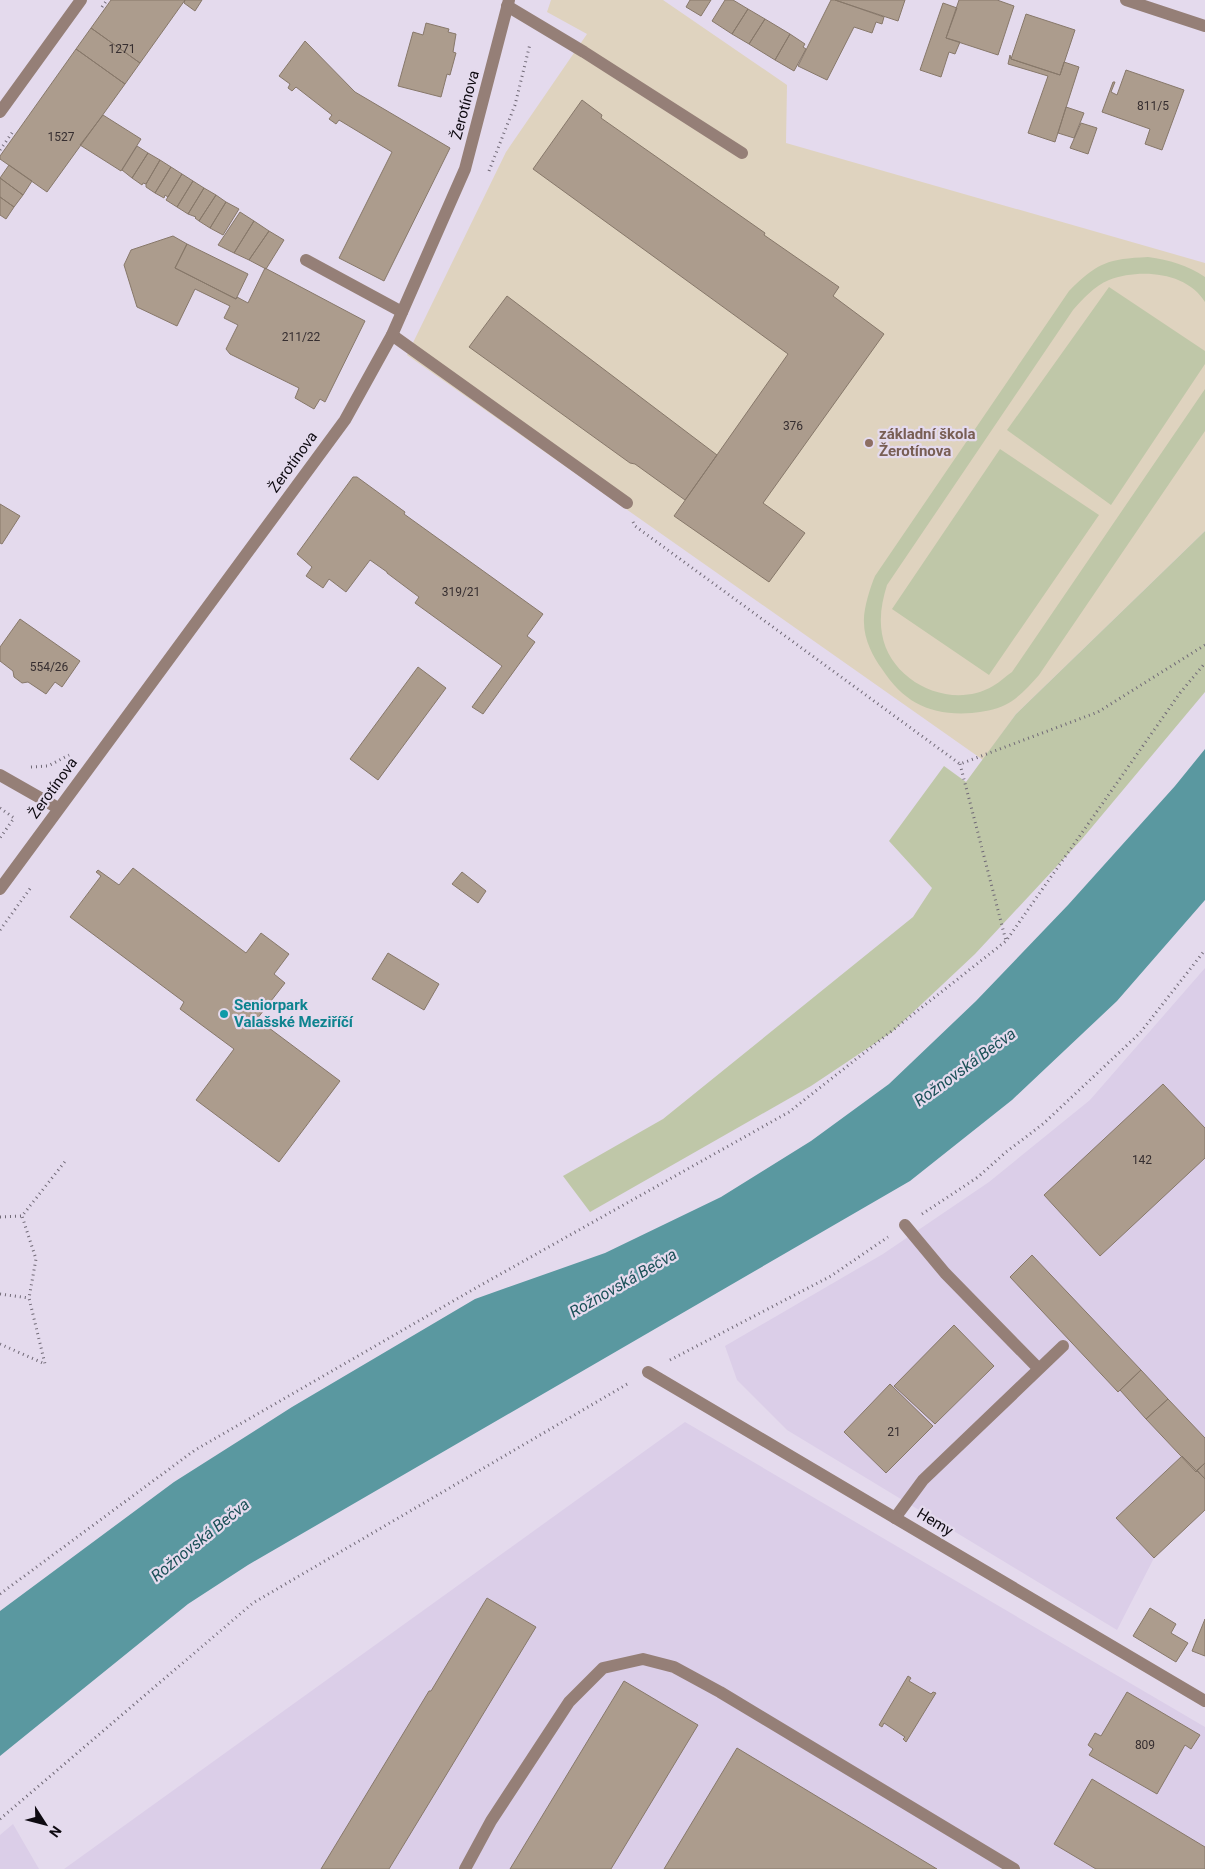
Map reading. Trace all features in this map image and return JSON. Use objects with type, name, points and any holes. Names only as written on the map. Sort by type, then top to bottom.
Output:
[{"type":"street","points":[[0,112],[81,0]]},
{"type":"street","points":[[1126,0],[1205,26]]},
{"type":"street","points":[[508,3],[742,153]]},
{"type":"street","name":"Žerotínova","points":[[0,889],[345,420],[392,335],[465,169],[508,3]]},
{"type":"street","points":[[306,260],[402,312]]},
{"type":"street","points":[[392,335],[627,503]]},
{"type":"street","points":[[0,775],[58,808]]},
{"type":"street","points":[[905,1225],[945,1273],[1039,1369]]},
{"type":"street","points":[[895,1518],[922,1480],[1063,1346]]},
{"type":"street","name":"Hemy","points":[[648,1372],[1205,1701]]},
{"type":"street","points":[[465,1869],[491,1821],[569,1702],[603,1668],[643,1659],[674,1667],[720,1692],[1014,1869]]},
{"type":"path","points":[[627,503],[635,526],[960,764],[1006,941]]},
{"type":"path","points":[[960,764],[1098,712],[1205,645]]},
{"type":"path","points":[[0,1594],[195,1450],[480,1285],[789,1112],[1006,941],[1180,693],[1205,663]]},
{"type":"path","points":[[24,767],[48,766],[67,757],[72,751]]},
{"type":"path","points":[[0,808],[14,818],[0,838]]},
{"type":"path","points":[[0,1819],[254,1603],[648,1372],[831,1276],[978,1177],[1006,1152],[1043,1124],[1140,1033],[1205,950]]},
{"type":"path","points":[[0,1217],[22,1216],[67,1159]]},
{"type":"path","points":[[0,1344],[45,1364],[29,1298],[36,1259],[22,1216]]},
{"type":"path","points":[[0,1294],[29,1298]]},
{"type":"shaded area","name":"základní škola Žerotínova","points":[[551,0],[663,0],[787,85],[786,143],[1205,263],[1205,531],[1016,714],[983,760],[407,355],[506,152],[587,34],[547,12]]},
{"type":"shaded area","points":[[1205,968],[1205,1510],[1154,1558],[1117,1630],[787,1430],[737,1380],[725,1346],[883,1254],[989,1182],[1090,1100]]},
{"type":"shaded area","points":[[685,1422],[1205,1727],[1205,1869],[64,1869]]},
{"type":"shaded area","points":[[13,1824],[39,1869],[0,1869],[0,1835]]},
{"type":"green space","points":[[1148,257],[1178,264],[1192,269],[1205,277],[1205,302],[1187,284],[1175,279],[1162,275],[1135,274],[1121,276],[1098,286],[1073,310],[887,585],[882,609],[881,628],[887,651],[897,666],[910,678],[925,687],[942,693],[959,695],[976,693],[1001,681],[1012,672],[1205,389],[1205,431],[1039,675],[1023,692],[1001,707],[976,713],[944,712],[920,705],[909,699],[891,681],[875,659],[867,641],[864,618],[875,576],[1069,291],[1088,274],[1104,264],[1123,259]]},
{"type":"green space","points":[[1109,287],[1205,351],[1205,364],[1111,505],[1007,430]]},
{"type":"green space","points":[[1000,449],[1099,515],[989,675],[892,609]]},
{"type":"green space","points":[[1205,531],[1205,692],[1082,839],[975,954],[892,1032],[811,1086],[590,1212],[563,1176],[663,1119],[913,917],[932,888],[889,841],[944,766],[966,782],[1016,714]]},
{"type":"water","name":"Rožnovská Bečva","points":[[1205,749],[1205,900],[1117,1001],[1012,1100],[910,1181],[248,1565],[188,1604],[0,1756],[0,1611],[174,1482],[292,1407],[475,1299],[605,1253],[721,1197],[811,1141],[889,1084],[976,1001],[1068,905],[1175,786]]},
{"type":"building","points":[[111,0],[185,0],[140,63],[91,28]]},
{"type":"building","points":[[185,0],[202,0],[195,11],[184,3]]},
{"type":"building","points":[[690,0],[711,0],[701,16],[686,7]]},
{"type":"building","points":[[725,0],[733,0],[748,9],[732,34],[712,21]]},
{"type":"building","points":[[831,0],[884,17],[882,24],[876,22],[872,33],[854,27],[827,80],[798,66]]},
{"type":"building","points":[[835,0],[905,0],[898,21]]},
{"type":"building","points":[[959,0],[997,0],[1014,6],[998,55],[946,38]]},
{"type":"building","points":[[943,3],[957,8],[946,38],[960,42],[955,54],[949,52],[941,77],[920,70]]},
{"type":"building","points":[[748,9],[765,19],[749,44],[732,34]]},
{"type":"building","points":[[1026,14],[1075,30],[1060,75],[1011,59]]},
{"type":"building","points":[[765,19],[790,34],[775,60],[749,44]]},
{"type":"building","points":[[426,23],[449,29],[448,32],[456,34],[453,52],[456,53],[450,75],[447,74],[441,97],[398,86],[413,32],[423,35]]},
{"type":"building","points":[[91,28],[140,63],[125,84],[76,49]]},
{"type":"building","points":[[790,34],[805,44],[803,47],[806,49],[794,71],[775,60]]},
{"type":"building","points":[[305,41],[355,92],[450,148],[384,281],[339,258],[392,152],[339,120],[336,124],[329,119],[332,115],[296,87],[292,91],[288,88],[290,84],[279,76]]},
{"type":"building","points":[[76,49],[125,84],[47,192],[0,159],[0,156]]},
{"type":"building","points":[[1010,55],[1011,59],[1060,75],[1064,62],[1079,67],[1055,142],[1028,133],[1048,76],[1008,64]]},
{"type":"building","points":[[1126,70],[1184,90],[1162,150],[1145,144],[1150,129],[1102,112],[1113,82],[1115,82],[1111,92],[1117,95]]},
{"type":"building","points":[[582,100],[602,115],[601,118],[839,287],[833,296],[884,334],[763,503],[805,533],[769,582],[674,516],[788,354],[533,169]]},
{"type":"building","points":[[1066,107],[1084,113],[1074,138],[1058,133]]},
{"type":"building","points":[[103,115],[141,139],[121,171],[80,145]]},
{"type":"building","points":[[1081,123],[1097,128],[1088,154],[1070,148]]},
{"type":"building","points":[[137,146],[148,153],[132,178],[122,170]]},
{"type":"building","points":[[148,153],[160,160],[146,184],[143,183],[142,185],[132,178]]},
{"type":"building","points":[[160,160],[171,167],[155,193],[146,187],[146,184]]},
{"type":"building","points":[[9,165],[32,181],[23,195],[0,178]]},
{"type":"building","points":[[171,167],[182,174],[168,197],[165,195],[164,198],[155,193]]},
{"type":"building","points":[[182,174],[193,181],[177,207],[166,200]]},
{"type":"building","points":[[0,178],[23,195],[14,207],[0,197]]},
{"type":"building","points":[[193,181],[204,188],[188,214],[177,207]]},
{"type":"building","points":[[204,188],[216,195],[199,221],[196,217],[188,214]]},
{"type":"building","points":[[216,195],[226,202],[210,228],[199,221]]},
{"type":"building","points":[[0,197],[14,207],[6,219],[0,215]]},
{"type":"building","points":[[226,202],[239,209],[223,235],[210,228]]},
{"type":"building","points":[[240,212],[254,221],[234,253],[218,245]]},
{"type":"building","points":[[254,221],[269,231],[249,260],[234,253]]},
{"type":"building","points":[[269,231],[284,240],[266,269],[249,260]]},
{"type":"building","points":[[173,236],[187,244],[175,268],[236,299],[237,297],[248,303],[265,268],[365,321],[325,402],[320,399],[314,409],[295,398],[299,388],[230,354],[226,349],[238,325],[224,318],[230,306],[195,289],[177,326],[137,307],[124,265],[131,250]]},
{"type":"building","points":[[187,244],[248,274],[236,299],[175,268]]},
{"type":"building","points":[[507,296],[717,455],[685,500],[635,464],[630,463],[469,347]]},
{"type":"building","points":[[353,477],[357,477],[405,512],[404,514],[543,614],[527,636],[535,642],[483,714],[472,707],[502,666],[415,603],[419,597],[387,572],[370,560],[346,592],[329,579],[323,588],[306,576],[312,567],[297,554]]},
{"type":"building","points":[[0,504],[20,516],[2,544],[0,543]]},
{"type":"building","points":[[20,619],[80,661],[62,687],[55,682],[46,694],[28,682],[22,683],[14,677],[13,671],[0,661],[0,647]]},
{"type":"building","points":[[418,667],[446,688],[378,780],[350,759]]},
{"type":"building","name":"Seniorpark Valašské Meziříčí","points":[[133,868],[246,953],[261,933],[289,954],[274,974],[285,983],[257,1019],[340,1081],[279,1162],[196,1100],[234,1049],[180,1009],[184,1002],[70,917],[101,876],[96,872],[98,870],[119,885]]},
{"type":"building","points":[[462,872],[486,891],[478,903],[452,884]]},
{"type":"building","points":[[388,953],[439,984],[424,1010],[372,979]]},
{"type":"building","points":[[1163,1084],[1205,1128],[1205,1158],[1100,1256],[1044,1195]]},
{"type":"building","points":[[1032,1255],[1141,1370],[1118,1392],[1010,1277]]},
{"type":"building","points":[[954,1325],[994,1366],[935,1424],[894,1386]]},
{"type":"building","points":[[1141,1370],[1168,1399],[1146,1419],[1120,1390]]},
{"type":"building","points":[[890,1384],[933,1426],[886,1473],[844,1432]]},
{"type":"building","points":[[1168,1399],[1205,1438],[1205,1463],[1196,1472],[1146,1419]]},
{"type":"building","points":[[1182,1456],[1205,1479],[1205,1510],[1154,1558],[1116,1518]]},
{"type":"building","points":[[1205,1463],[1205,1479],[1197,1470]]},
{"type":"building","points":[[487,1598],[536,1627],[389,1869],[321,1869],[429,1691],[431,1691]]},
{"type":"building","points":[[1150,1608],[1176,1624],[1171,1633],[1188,1643],[1176,1662],[1133,1636]]},
{"type":"building","points":[[1205,1619],[1205,1656],[1192,1651]]},
{"type":"building","points":[[908,1676],[911,1678],[909,1681],[931,1694],[933,1692],[936,1693],[906,1742],[903,1739],[905,1737],[884,1723],[882,1727],[879,1725]]},
{"type":"building","points":[[624,1681],[698,1725],[611,1869],[510,1869]]},
{"type":"building","points":[[1127,1692],[1200,1735],[1191,1749],[1185,1745],[1157,1794],[1089,1755],[1093,1749],[1088,1745],[1095,1733],[1101,1736]]},
{"type":"building","points":[[737,1748],[937,1869],[664,1869]]},
{"type":"building","points":[[1092,1779],[1205,1847],[1205,1869],[1096,1869],[1054,1844]]},
{"type":"place","name":"základní škola Žerotínova","points":[[869,443]]},
{"type":"place","name":"Seniorpark Valašské Meziříčí","points":[[224,1014]]}]
